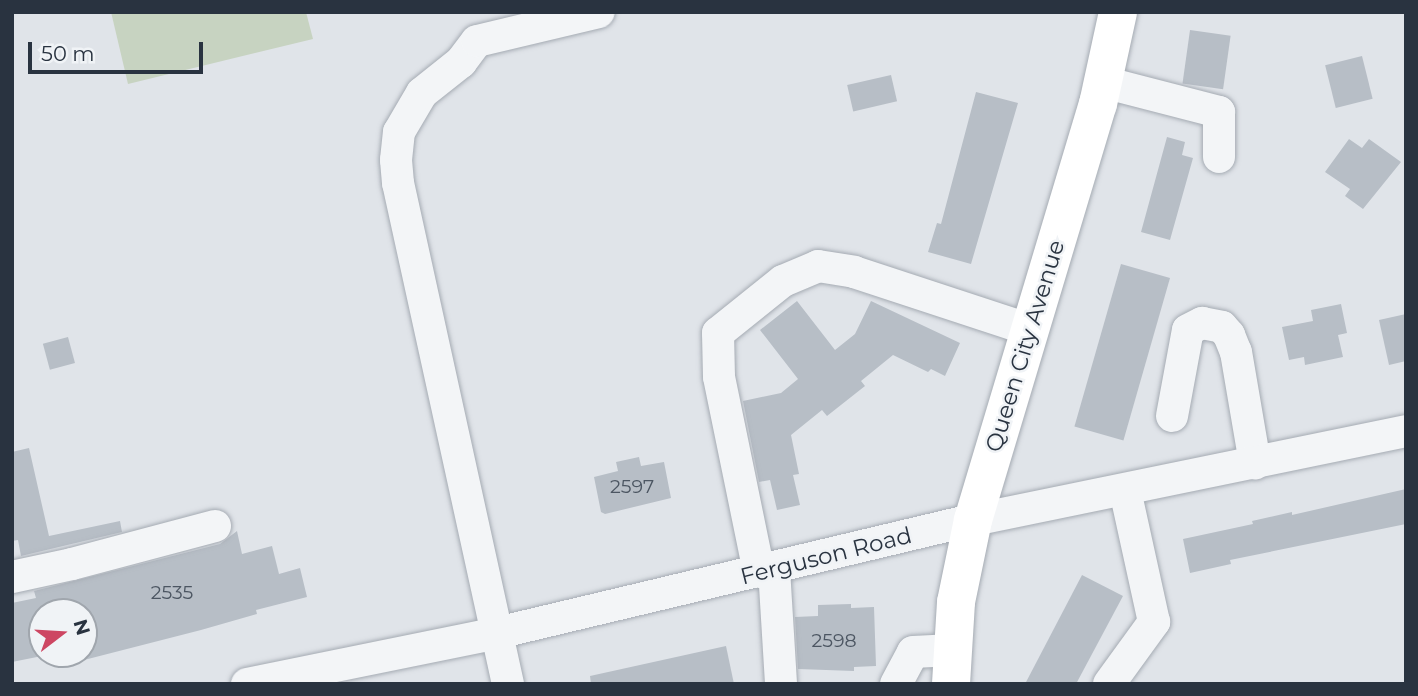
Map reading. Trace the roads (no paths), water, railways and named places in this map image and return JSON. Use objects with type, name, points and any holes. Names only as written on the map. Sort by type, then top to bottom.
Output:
[{"type":"main road","name":"Queen City Avenue","points":[[952,667],[956,602],[973,520],[1103,82],[1118,12]]},
{"type":"street","points":[[508,684],[398,183],[396,160],[399,132],[422,93],[461,62],[477,41],[599,12]]},
{"type":"street","points":[[1103,82],[1219,112],[1219,157]]},
{"type":"street","points":[[781,684],[767,570],[719,377],[718,333],[783,281],[818,266],[854,272],[1030,330]]},
{"type":"street","points":[[1172,416],[1188,330],[1202,323],[1222,327],[1230,335],[1236,352],[1255,464]]},
{"type":"street","name":"Ferguson Road","points":[[247,684],[497,633],[973,520],[1406,431]]},
{"type":"street","points":[[1109,684],[1154,622],[1125,489]]},
{"type":"street","points":[[12,577],[72,565],[215,526]]},
{"type":"street","points":[[896,684],[913,652],[952,667]]}]
